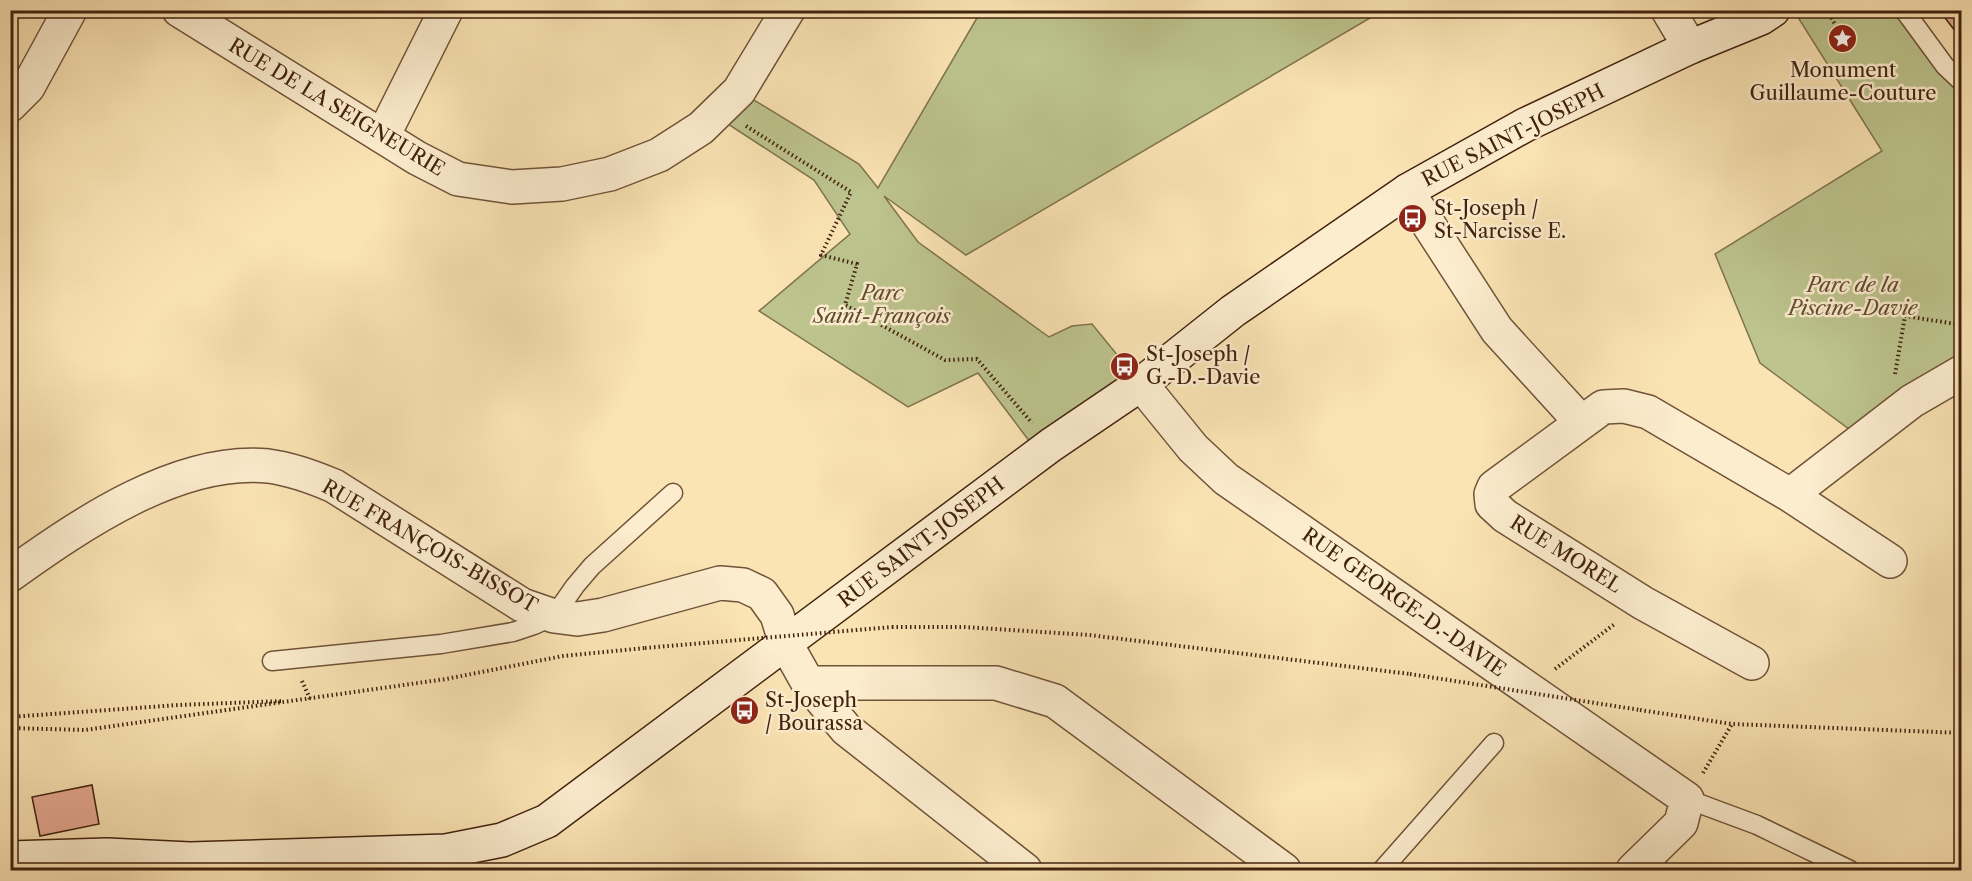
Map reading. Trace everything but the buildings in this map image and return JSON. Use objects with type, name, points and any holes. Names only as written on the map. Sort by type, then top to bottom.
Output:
[{"type":"street","points":[[10,105],[28,87],[70,10]]},
{"type":"street","name":"RUE DE LA SEIGNEURIE","points":[[180,10],[417,158],[458,179],[512,187],[562,184],[610,174],[659,155],[700,128],[740,91],[788,10]]},
{"type":"street","points":[[383,136],[446,10]]},
{"type":"street","points":[[1668,10],[1690,47]]},
{"type":"street","name":"RUE SAINT-JOSEPH","points":[[10,858],[112,863],[446,851],[502,840],[547,821],[1051,445],[1141,384],[1233,311],[1407,191],[1525,125],[1690,47],[1761,18],[1773,10]]},
{"type":"street","points":[[1407,191],[1497,330],[1581,422],[1603,407],[1624,406],[1648,412],[1790,495],[1890,561]]},
{"type":"street","points":[[1790,495],[1912,401],[1962,372]]},
{"type":"street","name":"RUE GEORGE-D.-DAVIE","points":[[1141,384],[1193,448],[1226,479],[1687,799]]},
{"type":"street","name":"RUE MOREL","points":[[1581,422],[1494,487],[1491,494],[1492,504],[1505,516],[1643,603],[1752,663]]},
{"type":"street","name":"RUE FRANÇOIS-BISSOT","points":[[10,575],[64,536],[158,486],[203,472],[239,466],[269,466],[306,475],[334,486],[522,605],[554,616],[578,619],[603,615],[720,583],[743,585],[762,594],[777,615],[786,644],[808,682],[846,729],[1025,870]]},
{"type":"street","points":[[808,682],[996,683],[1055,700],[1284,870]]},
{"type":"street","points":[[1633,870],[1681,823],[1687,799]]},
{"type":"lane","points":[[1904,10],[1945,66],[1962,82]]},
{"type":"lane","name":"RUE FRANÇOIS-BISSOT","points":[[272,661],[441,644],[513,632],[554,616],[592,566],[673,493]]},
{"type":"lane","points":[[1382,870],[1494,743]]},
{"type":"lane","points":[[1687,799],[1757,825],[1850,870]]},
{"type":"path","points":[[1827,10],[1843,39]]},
{"type":"path","points":[[720,110],[851,192],[821,255],[856,264],[845,305],[945,360],[977,359],[1051,445]]},
{"type":"path","points":[[1890,418],[1905,315],[1962,325]]},
{"type":"path","points":[[1529,689],[1643,603]]},
{"type":"path","points":[[10,728],[85,730],[446,679],[563,656],[892,627],[964,627],[1089,634],[1410,674],[1732,724],[1962,733]]},
{"type":"path","points":[[10,717],[178,705],[310,699]]},
{"type":"path","points":[[1687,799],[1732,724]]},
{"type":"green space","name":"Parc Saint-François","points":[[981,11],[1382,11],[966,255],[884,196],[918,242],[1049,337],[1072,326],[1092,324],[1141,384],[1039,454],[978,373],[908,407],[759,311],[850,234],[814,180],[714,115],[739,91],[859,164],[878,188]]},
{"type":"green space","name":"Parc de la Piscine-Davie","points":[[1794,11],[1904,11],[1961,82],[1961,364],[1849,429],[1760,363],[1715,254],[1882,151]]},
{"type":"place","name":"Monument Guillaume-Couture","points":[[1843,39]]},
{"type":"place","name":"St-Joseph / St-Narcisse E.","points":[[1413,219]]},
{"type":"place","name":"St-Joseph / G.-D.-Davie","points":[[1125,366]]},
{"type":"place","name":"St-Joseph / Bourassa","points":[[744,711]]}]
